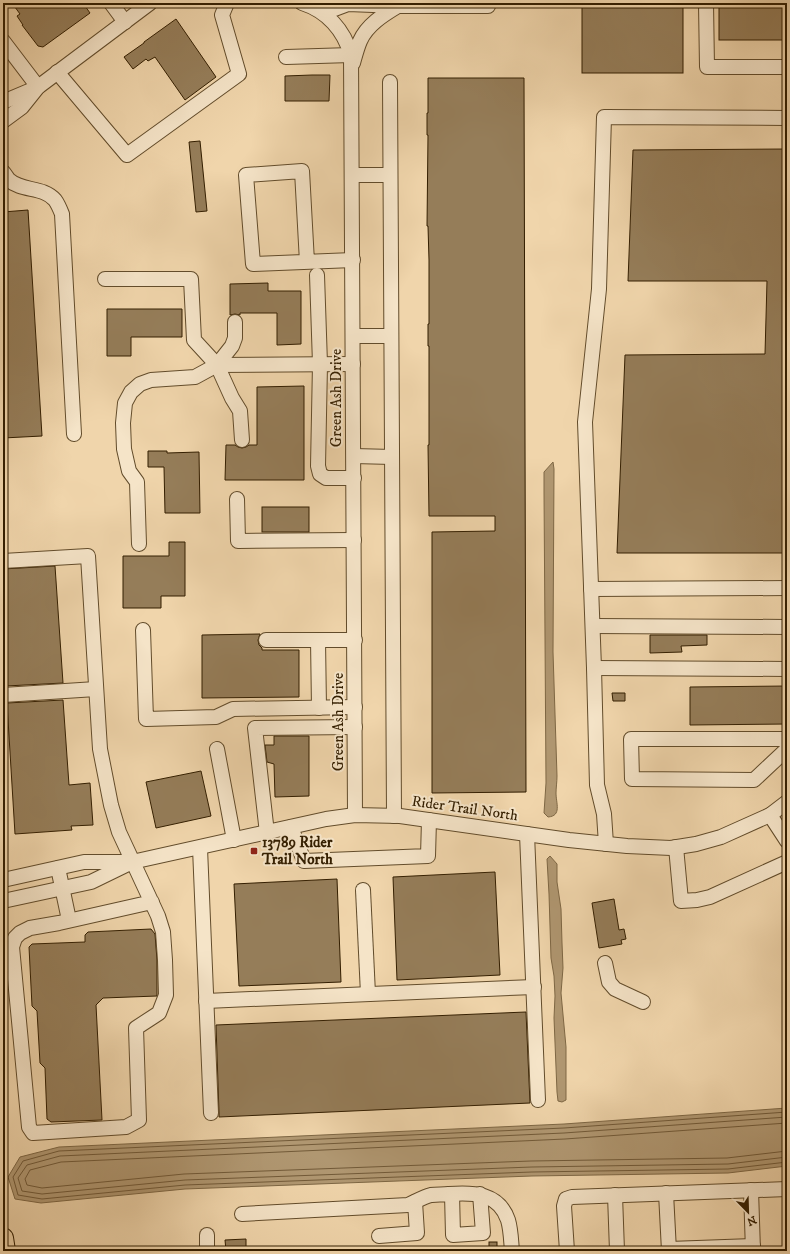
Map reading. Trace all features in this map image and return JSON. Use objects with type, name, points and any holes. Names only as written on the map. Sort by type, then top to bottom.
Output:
[{"type":"highway","points":[[3,1238],[6,1251]]},
{"type":"street","points":[[111,3],[125,22]]},
{"type":"street","points":[[3,121],[22,107],[38,87],[150,3]]},
{"type":"street","points":[[57,72],[127,154],[239,74],[222,15],[227,3]]},
{"type":"street","name":"Green Ash Drive","points":[[302,3],[324,13],[339,28],[347,42],[352,61],[355,815]]},
{"type":"street","points":[[706,3],[707,68],[787,67]]},
{"type":"street","points":[[324,13],[347,4],[488,6]]},
{"type":"street","points":[[286,57],[352,61],[360,41],[367,30],[377,20],[398,5]]},
{"type":"street","points":[[3,41],[38,87]]},
{"type":"street","points":[[390,82],[394,816]]},
{"type":"street","points":[[3,102],[38,87]]},
{"type":"street","points":[[606,844],[604,814],[597,785],[593,626],[585,422],[598,289],[604,117],[787,118]]},
{"type":"street","points":[[307,262],[302,171],[246,176],[253,264],[307,262],[353,260]]},
{"type":"street","points":[[3,172],[9,180],[24,188],[49,194],[56,201],[62,214],[74,434]]},
{"type":"street","points":[[352,175],[390,175]]},
{"type":"street","points":[[317,275],[320,364],[318,466],[320,474],[326,478],[354,478]]},
{"type":"street","points":[[105,279],[191,279],[194,340],[217,365],[232,398],[240,411],[242,440]]},
{"type":"street","points":[[139,544],[137,482],[128,471],[124,449],[123,423],[125,403],[131,392],[140,384],[151,380],[195,376],[217,365],[232,346],[235,338],[235,322]]},
{"type":"street","points":[[353,336],[391,336]]},
{"type":"street","points":[[217,365],[353,364]]},
{"type":"street","points":[[354,456],[392,457]]},
{"type":"street","points":[[236,498],[238,541],[354,540]]},
{"type":"street","points":[[3,561],[88,556],[100,749],[109,798],[119,832],[152,902],[163,932],[166,995],[159,1013],[136,1028],[139,1120],[126,1127],[33,1133],[29,1127],[12,947],[15,938],[20,933],[30,928],[152,902]]},
{"type":"street","points":[[591,588],[787,588]]},
{"type":"street","points":[[593,626],[787,627]]},
{"type":"street","points":[[143,630],[146,719],[216,717],[233,709],[355,707]]},
{"type":"street","points":[[266,640],[355,640]]},
{"type":"street","points":[[318,640],[319,708]]},
{"type":"street","points":[[594,668],[787,669]]},
{"type":"street","points":[[3,695],[96,688]]},
{"type":"street","points":[[268,833],[255,728],[355,727]]},
{"type":"street","points":[[787,739],[631,739],[632,779],[754,780],[787,749]]},
{"type":"street","points":[[217,749],[234,840]]},
{"type":"street","name":"Rider Trail North","points":[[3,880],[84,862],[132,862],[326,819],[355,815],[394,816],[429,820],[606,844],[676,847],[696,844],[721,837],[770,815],[787,802]]},
{"type":"street","points":[[770,815],[787,841]]},
{"type":"street","points":[[291,827],[304,861],[428,856],[429,820]]},
{"type":"street","points":[[528,834],[538,1100]]},
{"type":"street","points":[[676,847],[681,901],[710,897],[787,862]]},
{"type":"street","points":[[200,848],[211,1113]]},
{"type":"street","name":"Rider Trail North","points":[[3,901],[91,882],[132,862]]},
{"type":"street","points":[[58,868],[69,920]]},
{"type":"street","points":[[363,890],[368,994]]},
{"type":"street","points":[[605,963],[610,982],[615,989],[643,1002]]},
{"type":"street","points":[[206,1001],[534,986]]},
{"type":"street","points":[[567,1251],[564,1206],[566,1199],[572,1197],[787,1189]]},
{"type":"street","points":[[666,1193],[669,1250],[753,1249],[750,1190]]},
{"type":"street","points":[[242,1214],[408,1205],[430,1196],[468,1193],[480,1194],[496,1202],[508,1219],[512,1251]]},
{"type":"street","points":[[452,1194],[453,1235],[483,1233],[480,1194]]},
{"type":"street","points":[[615,1195],[617,1251]]},
{"type":"street","points":[[379,1236],[417,1233],[415,1202]]},
{"type":"street","points":[[207,1235],[207,1251]]},
{"type":"water","points":[[553,462],[553,652],[557,812],[548,817],[544,813],[546,783],[544,472]]},
{"type":"water","points":[[550,856],[557,864],[557,882],[561,909],[563,968],[561,993],[566,1047],[566,1100],[562,1102],[558,1101],[557,1092],[554,1018],[555,996],[551,958],[547,859]]},
{"type":"water","points":[[787,1108],[787,1166],[728,1173],[532,1176],[185,1189],[41,1203],[15,1199],[8,1177],[20,1157],[59,1147],[564,1124]]},
{"type":"building","points":[[12,3],[83,3],[90,13],[43,47],[38,46],[22,25],[17,16],[20,14]]},
{"type":"building","points":[[582,3],[683,3],[683,73],[582,73]]},
{"type":"building","points":[[719,3],[787,3],[787,40],[719,40]]},
{"type":"building","points":[[176,19],[216,77],[185,100],[155,57],[148,61],[146,59],[133,69],[124,57]]},
{"type":"building","points":[[330,75],[329,101],[285,101],[285,76]]},
{"type":"building","points":[[428,78],[524,78],[526,792],[432,793],[432,532],[495,531],[495,516],[429,516],[429,260],[427,226]]},
{"type":"building","points":[[200,141],[207,211],[196,212],[189,142]]},
{"type":"building","points":[[787,149],[787,553],[617,553],[625,355],[765,354],[767,281],[628,281],[633,150]]},
{"type":"building","points":[[28,210],[42,436],[3,438],[3,212]]},
{"type":"building","points":[[268,283],[268,291],[301,291],[301,344],[277,345],[277,313],[240,313],[240,315],[230,315],[230,284]]},
{"type":"building","points":[[107,309],[182,309],[182,337],[131,337],[131,356],[107,356]]},
{"type":"building","points":[[304,386],[304,480],[225,480],[226,445],[235,445],[242,448],[249,445],[257,445],[257,387]]},
{"type":"building","points":[[148,451],[167,451],[167,453],[199,452],[200,513],[165,513],[164,467],[148,467]]},
{"type":"building","points":[[262,507],[309,507],[309,532],[262,532]]},
{"type":"building","points":[[169,542],[185,542],[185,596],[161,596],[161,608],[123,608],[123,556],[169,556]]},
{"type":"building","points":[[55,566],[63,683],[6,686],[6,655],[3,647],[3,569]]},
{"type":"building","points":[[260,634],[258,640],[262,650],[299,650],[299,697],[202,698],[202,635]]},
{"type":"building","points":[[650,635],[707,635],[707,645],[681,646],[682,652],[650,653]]},
{"type":"building","points":[[787,686],[787,724],[690,725],[690,687]]},
{"type":"building","points":[[612,693],[625,693],[625,701],[613,701]]},
{"type":"building","points":[[63,700],[69,785],[90,783],[93,825],[71,826],[72,830],[15,834],[7,703]]},
{"type":"building","points":[[274,736],[309,736],[309,796],[275,797],[274,764],[267,762],[265,745],[274,745]]},
{"type":"building","points":[[201,771],[211,816],[156,828],[146,782]]},
{"type":"building","points":[[495,872],[500,975],[397,980],[393,877]]},
{"type":"building","points":[[337,879],[341,982],[239,986],[234,884]]},
{"type":"building","points":[[614,899],[619,930],[624,929],[626,939],[621,940],[622,944],[599,948],[592,903]]},
{"type":"building","points":[[151,929],[155,934],[157,996],[103,998],[96,1005],[102,1120],[51,1122],[47,1119],[45,1068],[40,1063],[37,1011],[32,1006],[29,947],[32,944],[85,942],[85,935],[88,932]]},
{"type":"building","points":[[526,1012],[530,1103],[219,1117],[216,1025]]},
{"type":"building","points":[[246,1239],[246,1251],[226,1251],[225,1240]]},
{"type":"building","points":[[489,1242],[497,1242],[497,1251],[489,1251]]},
{"type":"place","name":"13789 Rider Trail North","points":[[254,851]]}]
